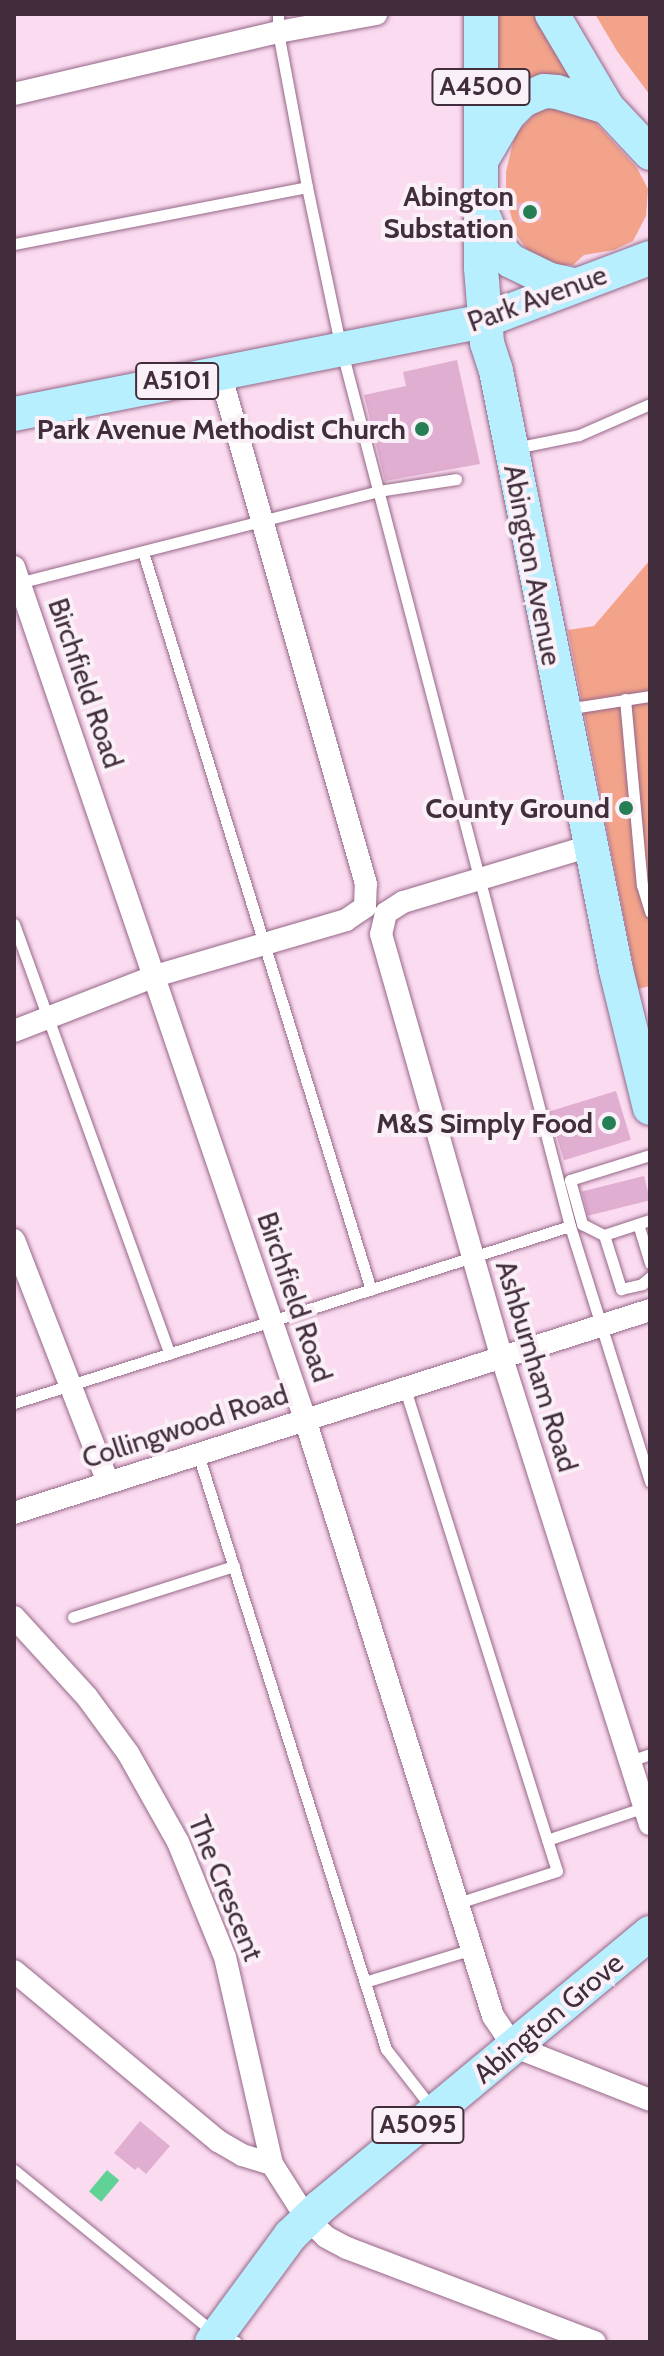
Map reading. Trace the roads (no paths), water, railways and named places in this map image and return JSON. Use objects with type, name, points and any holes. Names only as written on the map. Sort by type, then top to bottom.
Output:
[{"type":"main road","name":"Abington Avenue","points":[[481,14],[483,321],[497,376],[561,710],[634,1053],[650,1108]]},
{"type":"main road","points":[[552,14],[607,107],[649,155]]},
{"type":"main road","name":"A4500","points":[[481,161],[508,115],[523,100],[544,91],[557,92],[607,107]]},
{"type":"main road","name":"A4500","points":[[483,215],[495,244],[511,261],[550,280],[574,285]]},
{"type":"main road","points":[[638,262],[650,240]]},
{"type":"main road","name":"Park Avenue","points":[[422,334],[483,321],[638,262]]},
{"type":"main road","points":[[422,334],[464,306],[474,293],[481,268]]},
{"type":"main road","points":[[497,376],[504,332],[524,305]]},
{"type":"main road","name":"A5101","points":[[14,414],[422,334],[450,337],[467,343],[497,376]]},
{"type":"main road","name":"Abington Grove","points":[[222,2340],[291,2235],[307,2219],[650,1933]]},
{"type":"street","points":[[14,94],[278,23],[376,14]]},
{"type":"street","name":"Ashburnham Road","points":[[220,373],[502,1358],[640,1758],[647,1816]]},
{"type":"street","name":"Birchfield Road","points":[[16,578],[305,1419],[493,2016],[513,2046]]},
{"type":"street","points":[[14,1031],[155,976],[373,914],[590,846]]},
{"type":"street","points":[[14,1240],[108,1482]]},
{"type":"street","name":"Collingwood Road","points":[[14,1513],[650,1310]]},
{"type":"street","name":"The Crescent","points":[[14,1617],[87,1697],[128,1753],[178,1842],[225,1957],[272,2164],[307,2219],[326,2237],[347,2248],[595,2342]]},
{"type":"street","points":[[14,1971],[218,2141],[242,2155],[272,2164]]},
{"type":"street","points":[[513,2046],[650,2100]]},
{"type":"lane","points":[[278,23],[307,187],[341,348],[570,1226],[650,1482]]},
{"type":"lane","points":[[14,244],[307,187]]},
{"type":"lane","points":[[511,449],[579,435],[650,404]]},
{"type":"lane","points":[[16,578],[143,552],[378,491],[456,479]]},
{"type":"lane","points":[[143,552],[371,1290]]},
{"type":"lane","points":[[561,710],[650,696]]},
{"type":"lane","points":[[625,699],[642,885],[650,912]]},
{"type":"lane","points":[[14,924],[170,1354]]},
{"type":"lane","points":[[650,1155],[570,1180],[582,1224],[604,1235],[650,1220]]},
{"type":"lane","points":[[638,1224],[650,1263]]},
{"type":"lane","points":[[14,1403],[570,1226]]},
{"type":"lane","points":[[604,1235],[621,1289],[642,1284],[650,1277]]},
{"type":"lane","points":[[405,1389],[557,1871],[458,1903]]},
{"type":"lane","points":[[198,1454],[386,2049],[435,2111]]},
{"type":"lane","points":[[73,1617],[234,1566]]},
{"type":"lane","points":[[547,1840],[647,1816]]},
{"type":"lane","points":[[365,1982],[472,1949]]},
{"type":"lane","points":[[14,2170],[222,2340]]},
{"type":"place","name":"Abington Substation","points":[[530,212]]},
{"type":"place","name":"Park Avenue Methodist Church","points":[[422,429]]},
{"type":"place","name":"County Ground","points":[[626,808]]},
{"type":"place","name":"M&S Simply Food","points":[[609,1123]]}]
